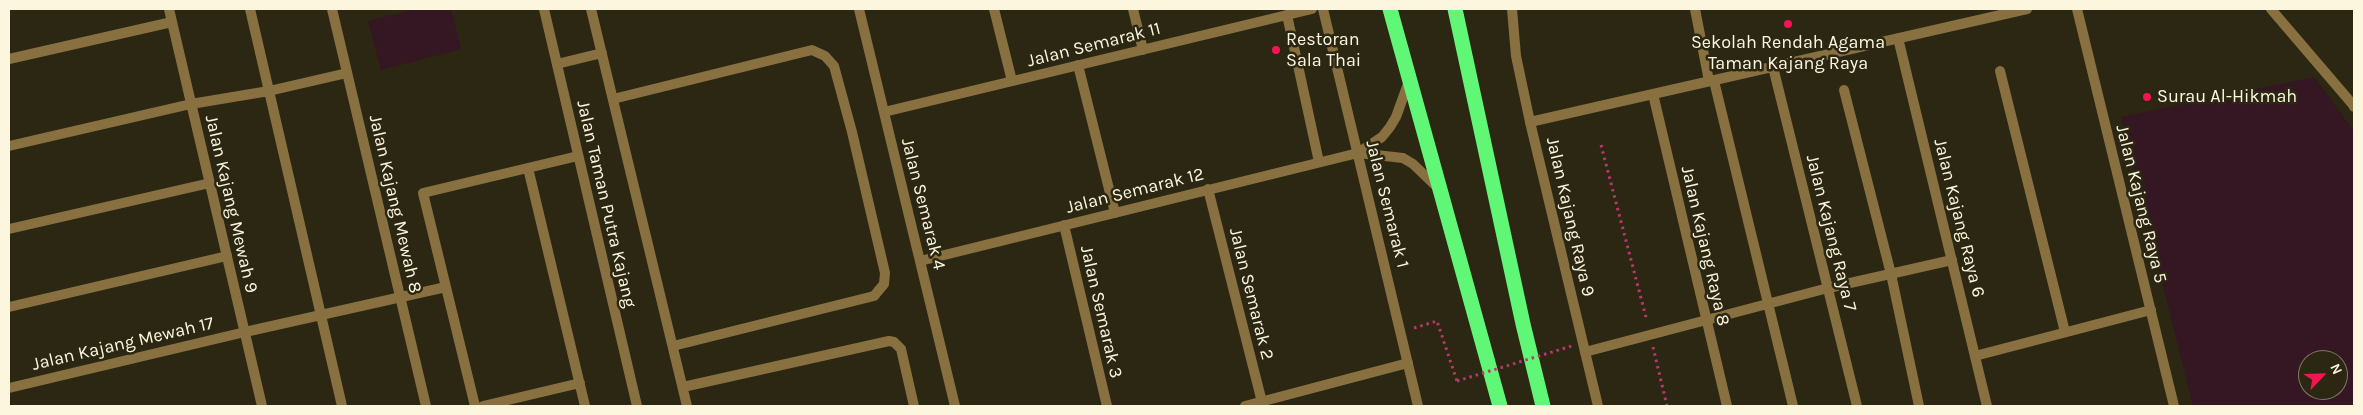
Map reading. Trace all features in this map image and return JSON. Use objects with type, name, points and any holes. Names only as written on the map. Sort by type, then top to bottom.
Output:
[{"type":"highway","points":[[1390,9],[1500,406]]},
{"type":"highway","points":[[1455,9],[1523,324],[1544,406]]},
{"type":"street","name":"Jalan Kajang Mewah 9","points":[[169,9],[262,406]]},
{"type":"street","points":[[250,9],[342,406]]},
{"type":"street","name":"Jalan Kajang Mewah 8","points":[[332,9],[426,406]]},
{"type":"street","name":"Jalan Taman Putra Kajang","points":[[544,9],[637,406]]},
{"type":"street","points":[[592,9],[687,406]]},
{"type":"street","name":"Jalan Semarak 4","points":[[859,9],[955,406]]},
{"type":"street","points":[[994,9],[1012,81]]},
{"type":"street","points":[[1133,9],[1143,50]]},
{"type":"street","name":"Jalan Semarak 11","points":[[884,112],[1312,9]]},
{"type":"street","name":"Jalan Semarak 1","points":[[1323,9],[1418,406]]},
{"type":"street","points":[[1512,9],[1516,56],[1530,122]]},
{"type":"street","points":[[1695,9],[1770,304],[1793,406]]},
{"type":"street","name":"Jalan Kajang Raya 9","points":[[1598,406],[1530,122],[2027,9]]},
{"type":"street","name":"Jalan Kajang Raya 5","points":[[2077,9],[2174,406]]},
{"type":"street","points":[[2271,9],[2354,106]]},
{"type":"street","points":[[1287,15],[1319,162]]},
{"type":"street","points":[[9,59],[172,22]]},
{"type":"street","name":"Jalan Kajang Raya 6","points":[[1898,38],[1988,406]]},
{"type":"street","points":[[613,98],[812,50],[825,56],[834,66],[852,132],[885,273],[884,284],[874,296],[673,346]]},
{"type":"street","points":[[557,64],[602,53]]},
{"type":"street","points":[[1078,65],[1115,213]]},
{"type":"street","name":"Jalan Kajang Raya 7","points":[[1773,67],[1858,406]]},
{"type":"street","points":[[2000,71],[2065,332]]},
{"type":"street","points":[[9,146],[191,104],[347,73]]},
{"type":"street","name":"Jalan Semarak 12","points":[[1358,153],[1382,137],[1390,127],[1396,117],[1409,81]]},
{"type":"street","points":[[1844,90],[1891,274],[1919,406]]},
{"type":"street","name":"Jalan Kajang Raya 8","points":[[1653,94],[1727,406]]},
{"type":"street","name":"Jalan Semarak 12","points":[[920,261],[1358,153],[1403,158],[1413,164],[1440,190]]},
{"type":"street","points":[[474,406],[423,193],[578,156]]},
{"type":"street","points":[[528,168],[585,406]]},
{"type":"street","points":[[9,229],[210,183]]},
{"type":"street","name":"Jalan Semarak 2","points":[[1208,189],[1262,405]]},
{"type":"street","name":"Jalan Semarak 3","points":[[1064,225],[1107,406]]},
{"type":"street","points":[[9,307],[227,256]]},
{"type":"street","points":[[1585,352],[1828,288],[1952,260]]},
{"type":"street","name":"Jalan Kajang Mewah 17","points":[[9,388],[446,287]]},
{"type":"street","points":[[1975,356],[2151,310]]},
{"type":"street","points":[[683,388],[889,341],[894,342],[900,349],[914,406]]},
{"type":"street","points":[[1245,406],[1262,405],[1408,363]]},
{"type":"street","points":[[483,406],[580,383]]},
{"type":"path","points":[[1601,145],[1667,406]]},
{"type":"path","points":[[1401,332],[1437,321],[1457,381],[1575,344]]},
{"type":"shaded area","points":[[416,9],[451,9],[461,49],[381,70],[368,21]]},
{"type":"shaded area","points":[[2314,77],[2354,131],[2354,406],[2193,406],[2121,117]]},
{"type":"place","name":"Sekolah Rendah Agama Taman Kajang Raya","points":[[1788,24]]},
{"type":"place","name":"Restoran Sala Thai","points":[[1276,50]]},
{"type":"place","name":"Surau Al-Hikmah","points":[[2147,97]]}]
